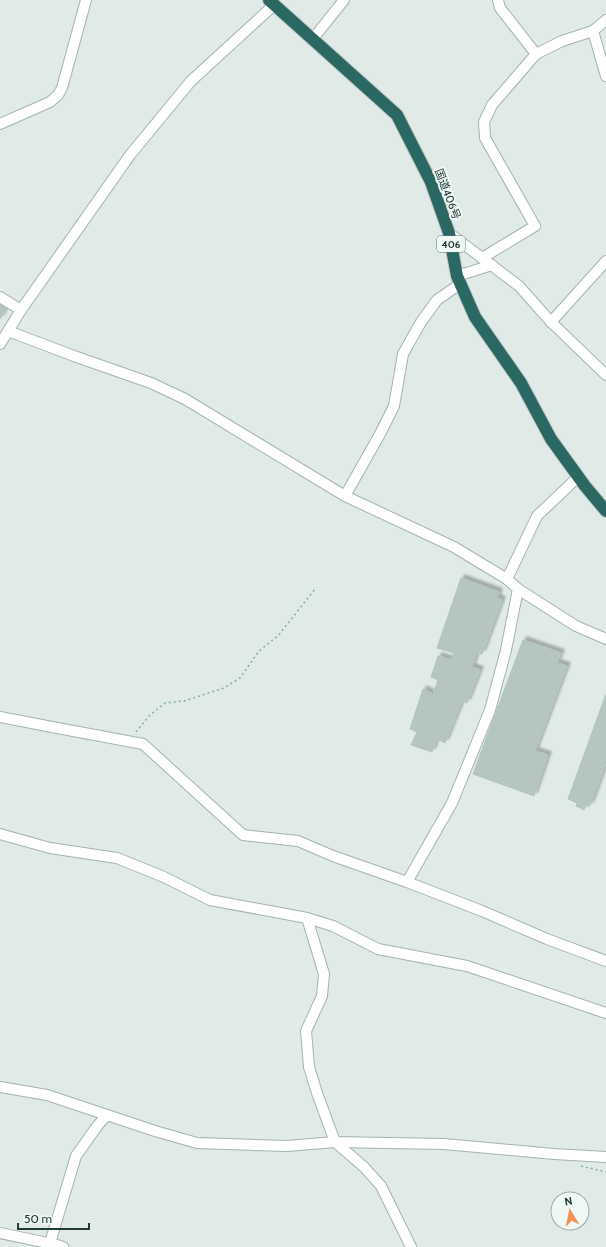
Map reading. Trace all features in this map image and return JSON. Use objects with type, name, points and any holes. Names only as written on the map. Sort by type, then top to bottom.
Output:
[{"type":"highway","name":"国道406号","points":[[271,3],[396,115],[432,182],[449,233],[458,280],[475,317],[521,383],[551,439],[578,477],[606,511]]},
{"type":"street","points":[[0,124],[50,102],[58,95],[62,88],[86,0]]},
{"type":"street","points":[[312,40],[344,0]]},
{"type":"street","points":[[498,0],[500,8],[536,54]]},
{"type":"street","points":[[0,344],[21,310],[130,155],[191,81],[271,3]]},
{"type":"street","points":[[482,258],[535,226],[484,138],[484,122],[492,105],[536,54],[562,41],[593,31],[606,20]]},
{"type":"street","points":[[593,31],[606,76]]},
{"type":"street","points":[[449,233],[519,286],[551,322],[606,375]]},
{"type":"street","points":[[551,322],[606,261]]},
{"type":"street","points":[[345,496],[394,406],[403,354],[421,322],[437,300],[458,280],[492,265]]},
{"type":"street","points":[[0,297],[21,310]]},
{"type":"street","points":[[8,330],[74,356],[151,383],[178,396],[345,496],[454,547],[507,579],[518,589],[576,626],[606,639]]},
{"type":"street","points":[[507,579],[537,516],[578,477]]},
{"type":"street","points":[[407,882],[452,803],[490,710],[506,650],[518,589]]},
{"type":"street","points":[[0,717],[143,744],[243,835],[298,841],[333,856],[407,882],[482,911],[547,939],[606,961]]},
{"type":"street","points":[[0,834],[50,848],[116,858],[164,877],[210,900],[307,918],[333,926],[378,949],[467,966],[606,1013]]},
{"type":"street","points":[[307,918],[324,974],[322,996],[306,1030],[309,1067],[317,1093],[335,1142],[364,1167],[381,1186],[411,1247]]},
{"type":"street","points":[[0,1087],[47,1095],[154,1131],[197,1143],[287,1146],[335,1142],[444,1144],[606,1157]]},
{"type":"street","points":[[50,1243],[76,1156],[107,1115]]},
{"type":"street","points":[[0,1233],[63,1247]]},
{"type":"path","points":[[128,741],[150,715],[165,703],[184,701],[224,688],[240,678],[259,651],[278,636],[315,589]]},
{"type":"building","points":[[0,304],[7,308],[0,319]]},
{"type":"building","points":[[461,578],[499,592],[497,598],[502,600],[482,654],[477,652],[472,667],[480,670],[467,703],[462,701],[445,743],[437,739],[432,752],[411,745],[417,732],[410,729],[423,689],[433,694],[438,680],[431,677],[438,656],[451,660],[454,653],[437,648]]},
{"type":"building","points":[[523,640],[561,653],[557,663],[567,666],[535,751],[548,755],[534,796],[473,774]]},
{"type":"building","points":[[606,694],[606,763],[590,806],[586,805],[584,810],[576,806],[577,803],[568,799]]}]
